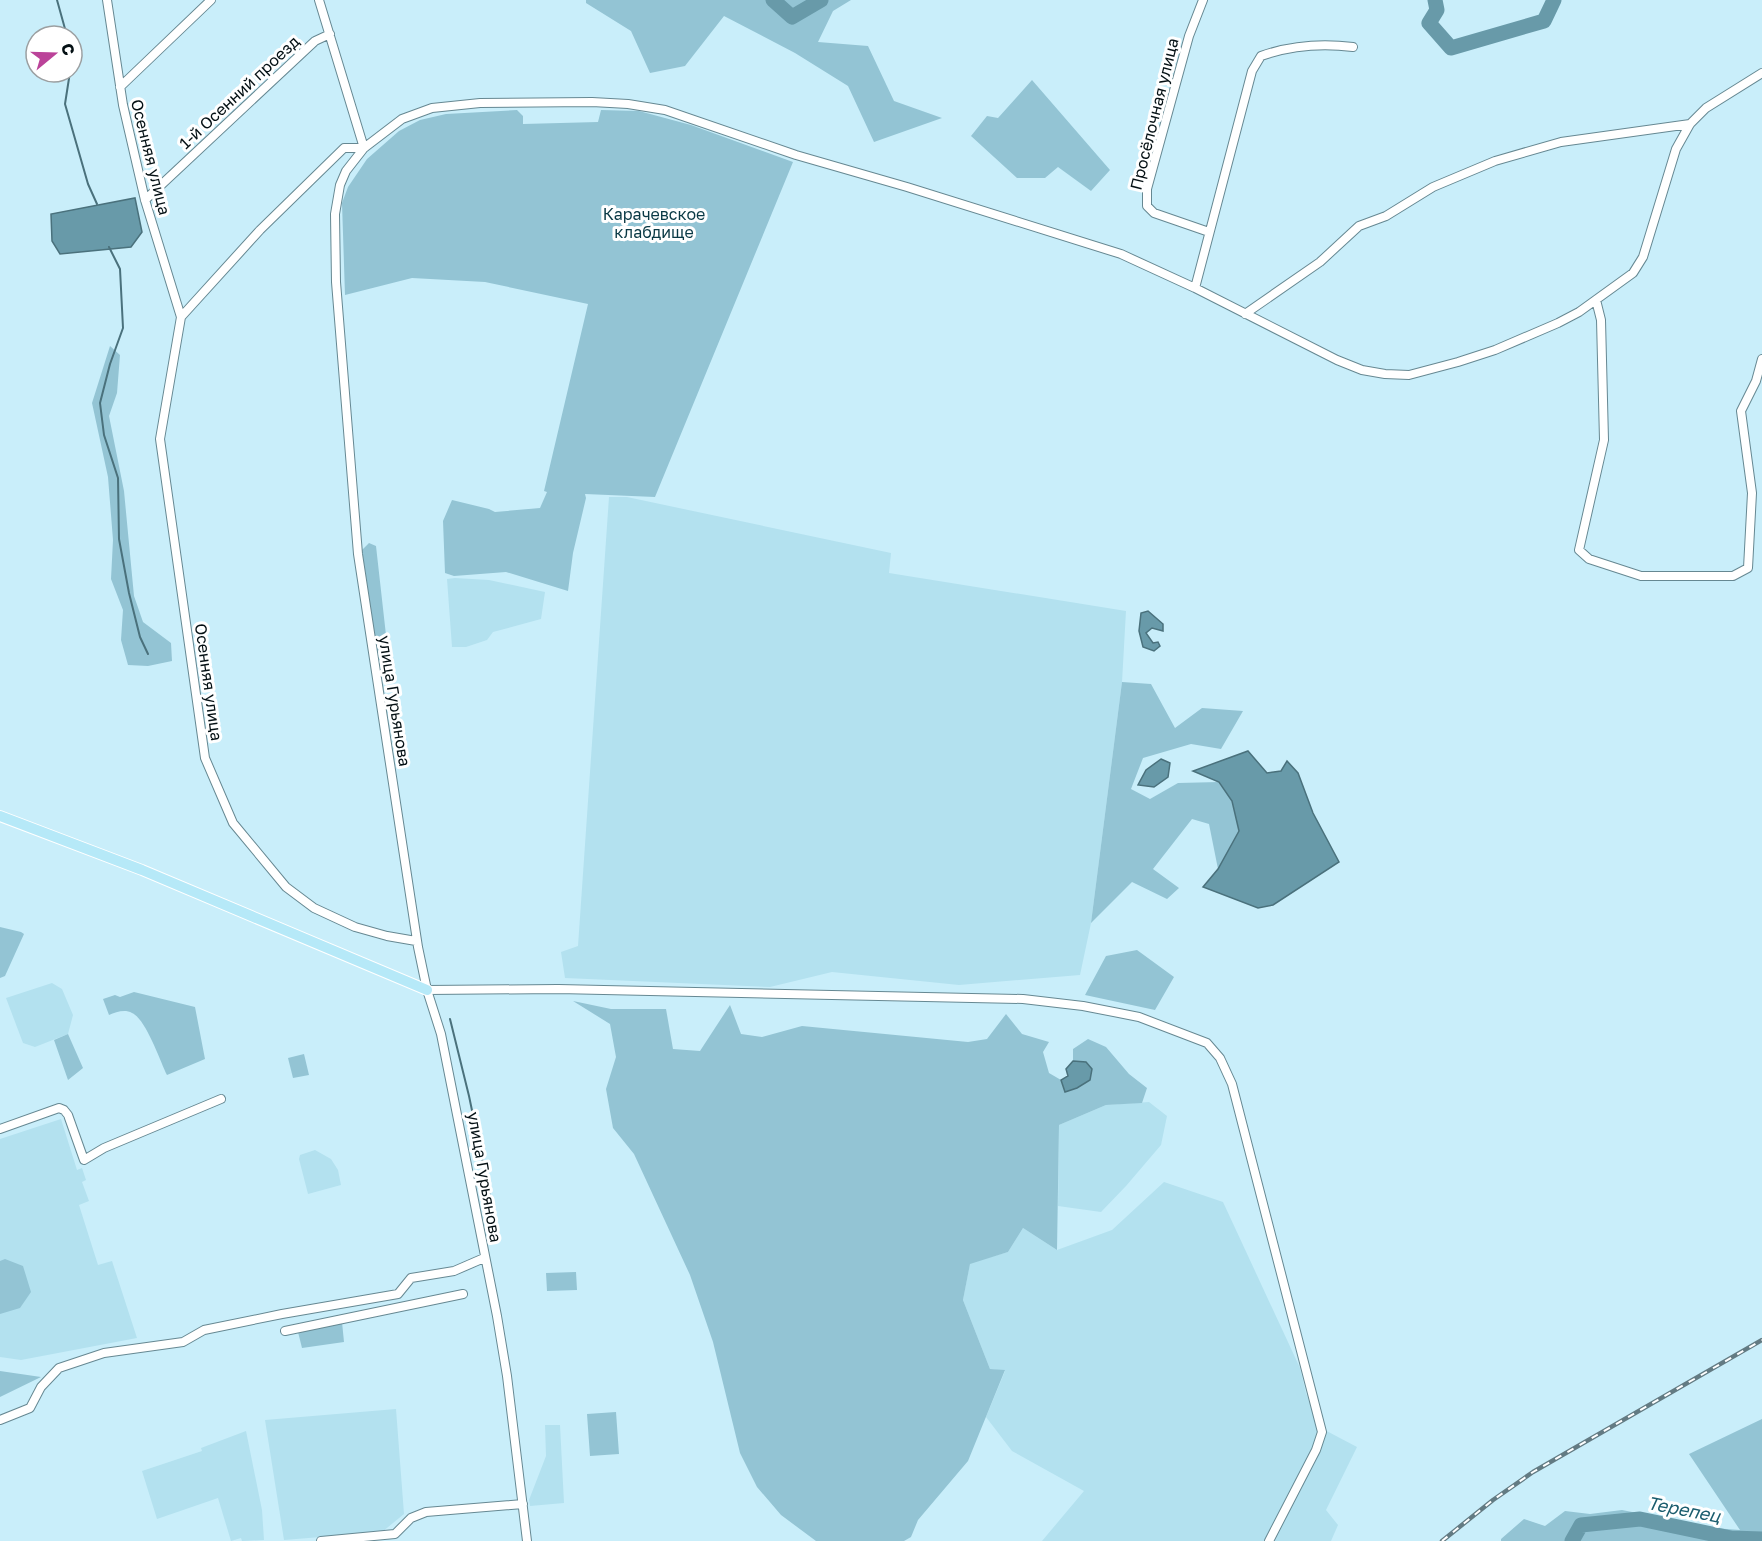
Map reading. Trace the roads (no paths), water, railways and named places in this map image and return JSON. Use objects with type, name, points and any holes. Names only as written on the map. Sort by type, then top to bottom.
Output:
[{"type":"main road","points":[[0,816],[142,870],[427,990]]},
{"type":"street","name":"Осенняя улица","points":[[107,0],[120,87],[145,200],[181,317],[160,439],[205,758],[233,824],[286,887],[315,908],[355,927],[416,941]]},
{"type":"street","points":[[120,87],[211,0]]},
{"type":"street","points":[[319,0],[364,148]]},
{"type":"street","name":"Просёлочная улица","points":[[1203,0],[1189,36],[1147,189],[1147,206],[1154,213],[1209,232]]},
{"type":"street","name":"1-й Осенний проезд","points":[[145,200],[315,41],[330,34]]},
{"type":"street","points":[[1196,288],[1252,71],[1261,56],[1280,49],[1325,43],[1353,47]]},
{"type":"street","points":[[181,317],[260,230],[344,148],[364,148],[402,119],[417,112],[448,105],[592,102],[646,106],[684,116],[796,155],[1121,254],[1196,288],[1313,349],[1362,370],[1408,375],[1458,362],[1504,346],[1558,323],[1596,300],[1633,273],[1643,257],[1676,149],[1690,124],[1706,108],[1762,73]]},
{"type":"street","points":[[1245,314],[1320,262],[1359,226],[1386,216],[1433,186],[1494,161],[1561,142],[1690,124]]},
{"type":"street","name":"улица Гурьянова","points":[[364,148],[346,171],[336,200],[336,282],[357,554],[416,941],[427,990],[441,1034],[507,1376],[527,1541]]},
{"type":"street","points":[[1596,300],[1601,320],[1604,440],[1579,550],[1588,559],[1641,576],[1733,576],[1748,568],[1752,493],[1741,411],[1756,381],[1762,359]]},
{"type":"street","points":[[427,990],[558,989],[1023,999],[1083,1006],[1139,1017],[1206,1043],[1220,1058],[1232,1084],[1322,1432],[1316,1450],[1269,1541]]},
{"type":"street","points":[[0,1129],[58,1108],[64,1110],[69,1115],[84,1160],[104,1148],[221,1099]]},
{"type":"street","name":"улица Гурьянова","points":[[0,1419],[30,1407],[41,1387],[59,1368],[104,1353],[183,1342],[204,1330],[398,1294],[411,1278],[454,1271],[484,1258]]},
{"type":"street","points":[[285,1331],[463,1294]]},
{"type":"street","points":[[321,1541],[396,1537],[411,1518],[426,1512],[523,1504]]},
{"type":"waterway","points":[[57,0],[64,24]]},
{"type":"waterway","points":[[773,0],[792,17],[821,0]]},
{"type":"waterway","points":[[1435,0],[1437,10],[1429,23],[1451,48],[1544,21],[1554,0]]},
{"type":"waterway","points":[[68,84],[65,104],[88,184],[97,204]]},
{"type":"waterway","points":[[109,247],[120,269],[123,328],[110,364],[100,403],[104,435],[118,478],[119,539],[129,593],[140,637],[148,654]]},
{"type":"waterway","points":[[450,1019],[469,1096],[495,1221]]},
{"type":"waterway","name":"Терепец","points":[[1572,1541],[1581,1525],[1640,1519],[1731,1538],[1762,1539]]},
{"type":"railway","points":[[1442,1541],[1493,1500],[1533,1472],[1762,1340]]},
{"type":"park label","name":"Карачевское клабдище","points":[[654,223]]}]
